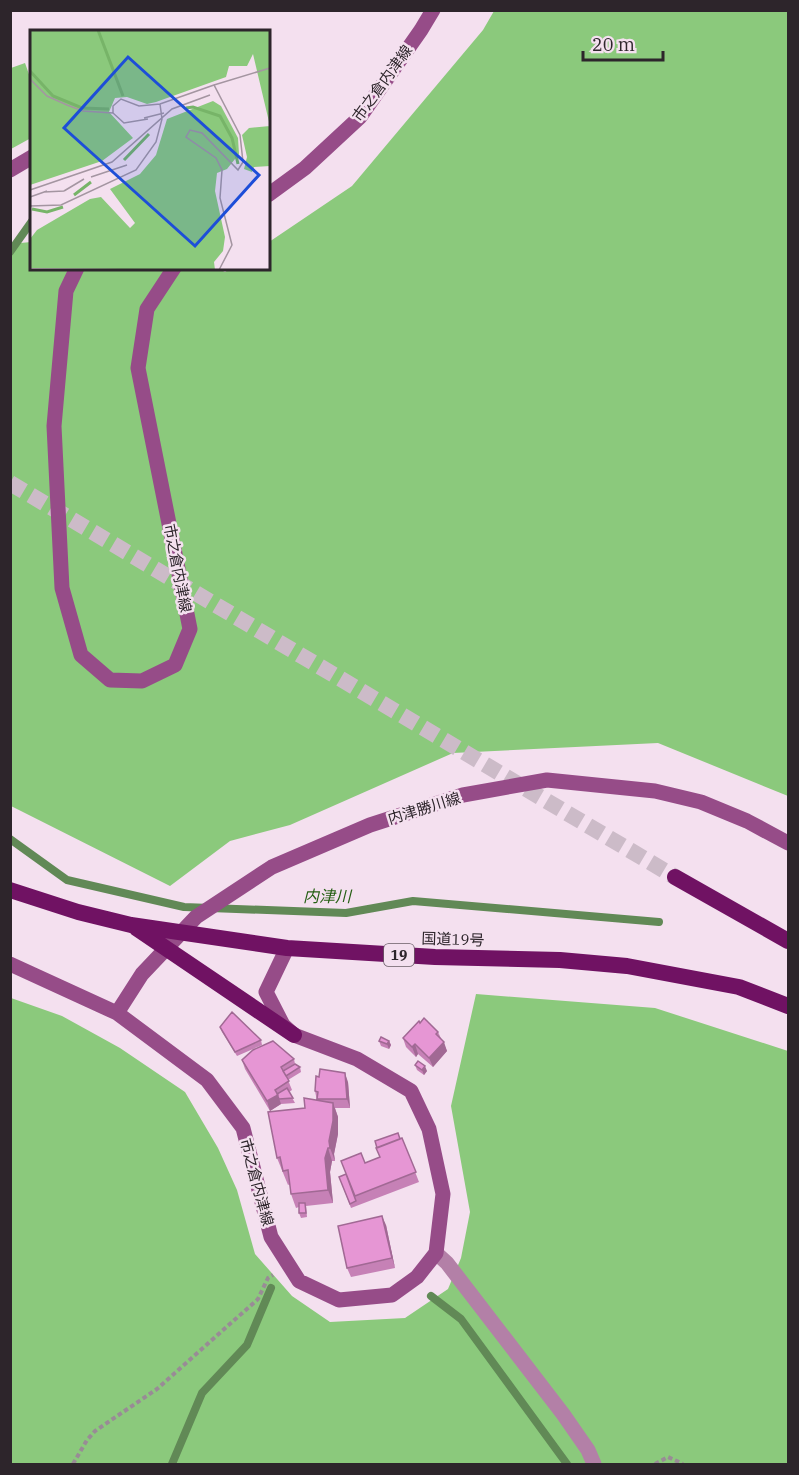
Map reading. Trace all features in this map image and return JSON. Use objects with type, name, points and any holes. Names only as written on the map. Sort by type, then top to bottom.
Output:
[{"type":"highway","points":[[675,876],[789,941]]},
{"type":"highway","name":"国道19号","points":[[10,890],[78,912],[131,925],[287,948],[435,957],[560,960],[627,966],[739,987],[789,1005]]},
{"type":"highway","points":[[131,925],[294,1035]]},
{"type":"main road","name":"市之倉内津線","points":[[270,194],[306,168],[360,117],[421,30],[432,10]]},
{"type":"main road","points":[[10,170],[30,158]]},
{"type":"main road","name":"市之倉内津線","points":[[76,270],[66,291],[54,426],[62,588],[81,655],[110,680],[142,681],[175,665],[190,629],[138,368],[147,309],[173,270]]},
{"type":"main road","name":"内津勝川線","points":[[117,1013],[142,974],[196,917],[272,867],[369,825],[463,795],[547,780],[655,791],[701,802],[747,821],[789,843]]},
{"type":"main road","points":[[287,948],[266,992],[283,1025],[294,1035],[357,1059],[411,1091],[429,1129],[442,1194],[436,1253]]},
{"type":"main road","name":"市之倉内津線","points":[[10,964],[117,1013],[207,1080],[243,1128],[271,1237],[298,1281],[339,1300],[392,1295],[417,1277],[436,1253]]},
{"type":"street","points":[[436,1253],[447,1263],[563,1414],[588,1450],[594,1464]]},
{"type":"path","points":[[73,1464],[95,1431],[157,1389],[258,1299],[268,1278],[288,1264]]},
{"type":"path","points":[[655,1464],[668,1457],[683,1464]]},
{"type":"green space","points":[[494,11],[788,11],[788,796],[658,743],[453,753],[290,825],[230,841],[170,886],[11,806],[10,244],[30,242],[30,270],[221,270],[225,272],[228,270],[270,270],[270,241],[352,186],[483,30]]},
{"type":"green space","points":[[25,63],[30,77],[30,139],[11,149],[11,68]]},
{"type":"green space","points":[[476,994],[655,1008],[788,1051],[788,1464],[11,1464],[11,998],[62,1016],[120,1048],[185,1092],[218,1148],[237,1190],[255,1254],[292,1296],[330,1322],[405,1318],[448,1289],[461,1258],[470,1212],[451,1106]]},
{"type":"building","points":[[232,1012],[261,1040],[235,1052],[220,1027]]},
{"type":"building","points":[[424,1018],[444,1042],[429,1058],[415,1044],[412,1047],[403,1038]]},
{"type":"building","points":[[381,1037],[389,1041],[387,1044],[379,1041]]},
{"type":"building","points":[[273,1041],[294,1059],[281,1067],[289,1081],[275,1090],[278,1095],[267,1101],[242,1060],[253,1050]]},
{"type":"building","points":[[418,1061],[425,1066],[422,1070],[415,1065]]},
{"type":"building","points":[[295,1064],[300,1067],[286,1076],[283,1071]]},
{"type":"building","points":[[320,1069],[345,1073],[347,1099],[317,1099],[316,1076],[319,1077]]},
{"type":"building","points":[[287,1088],[293,1098],[279,1099],[277,1094]]},
{"type":"building","points":[[304,1098],[333,1103],[330,1148],[325,1158],[328,1190],[291,1194],[288,1170],[283,1171],[280,1157],[277,1158],[268,1112],[305,1108]]},
{"type":"building","points":[[398,1133],[400,1139],[377,1148],[375,1141]]},
{"type":"building","points":[[402,1138],[416,1172],[355,1196],[341,1161],[361,1153],[365,1163],[380,1157],[376,1148]]},
{"type":"building","points":[[346,1174],[356,1201],[350,1204],[339,1177]]},
{"type":"building","points":[[299,1203],[305,1203],[306,1213],[299,1213]]},
{"type":"building","points":[[382,1216],[392,1258],[347,1268],[338,1226]]},
{"type":"waterway","name":"内津川","points":[[10,252],[30,224]]},
{"type":"waterway","name":"内津川","points":[[10,839],[67,880],[184,907],[346,913],[413,901],[659,922]]},
{"type":"waterway","points":[[172,1464],[202,1393],[247,1345],[271,1288]]},
{"type":"waterway","points":[[431,1296],[461,1319],[567,1464]]},
{"type":"tunnel","points":[[10,483],[675,877]]}]
